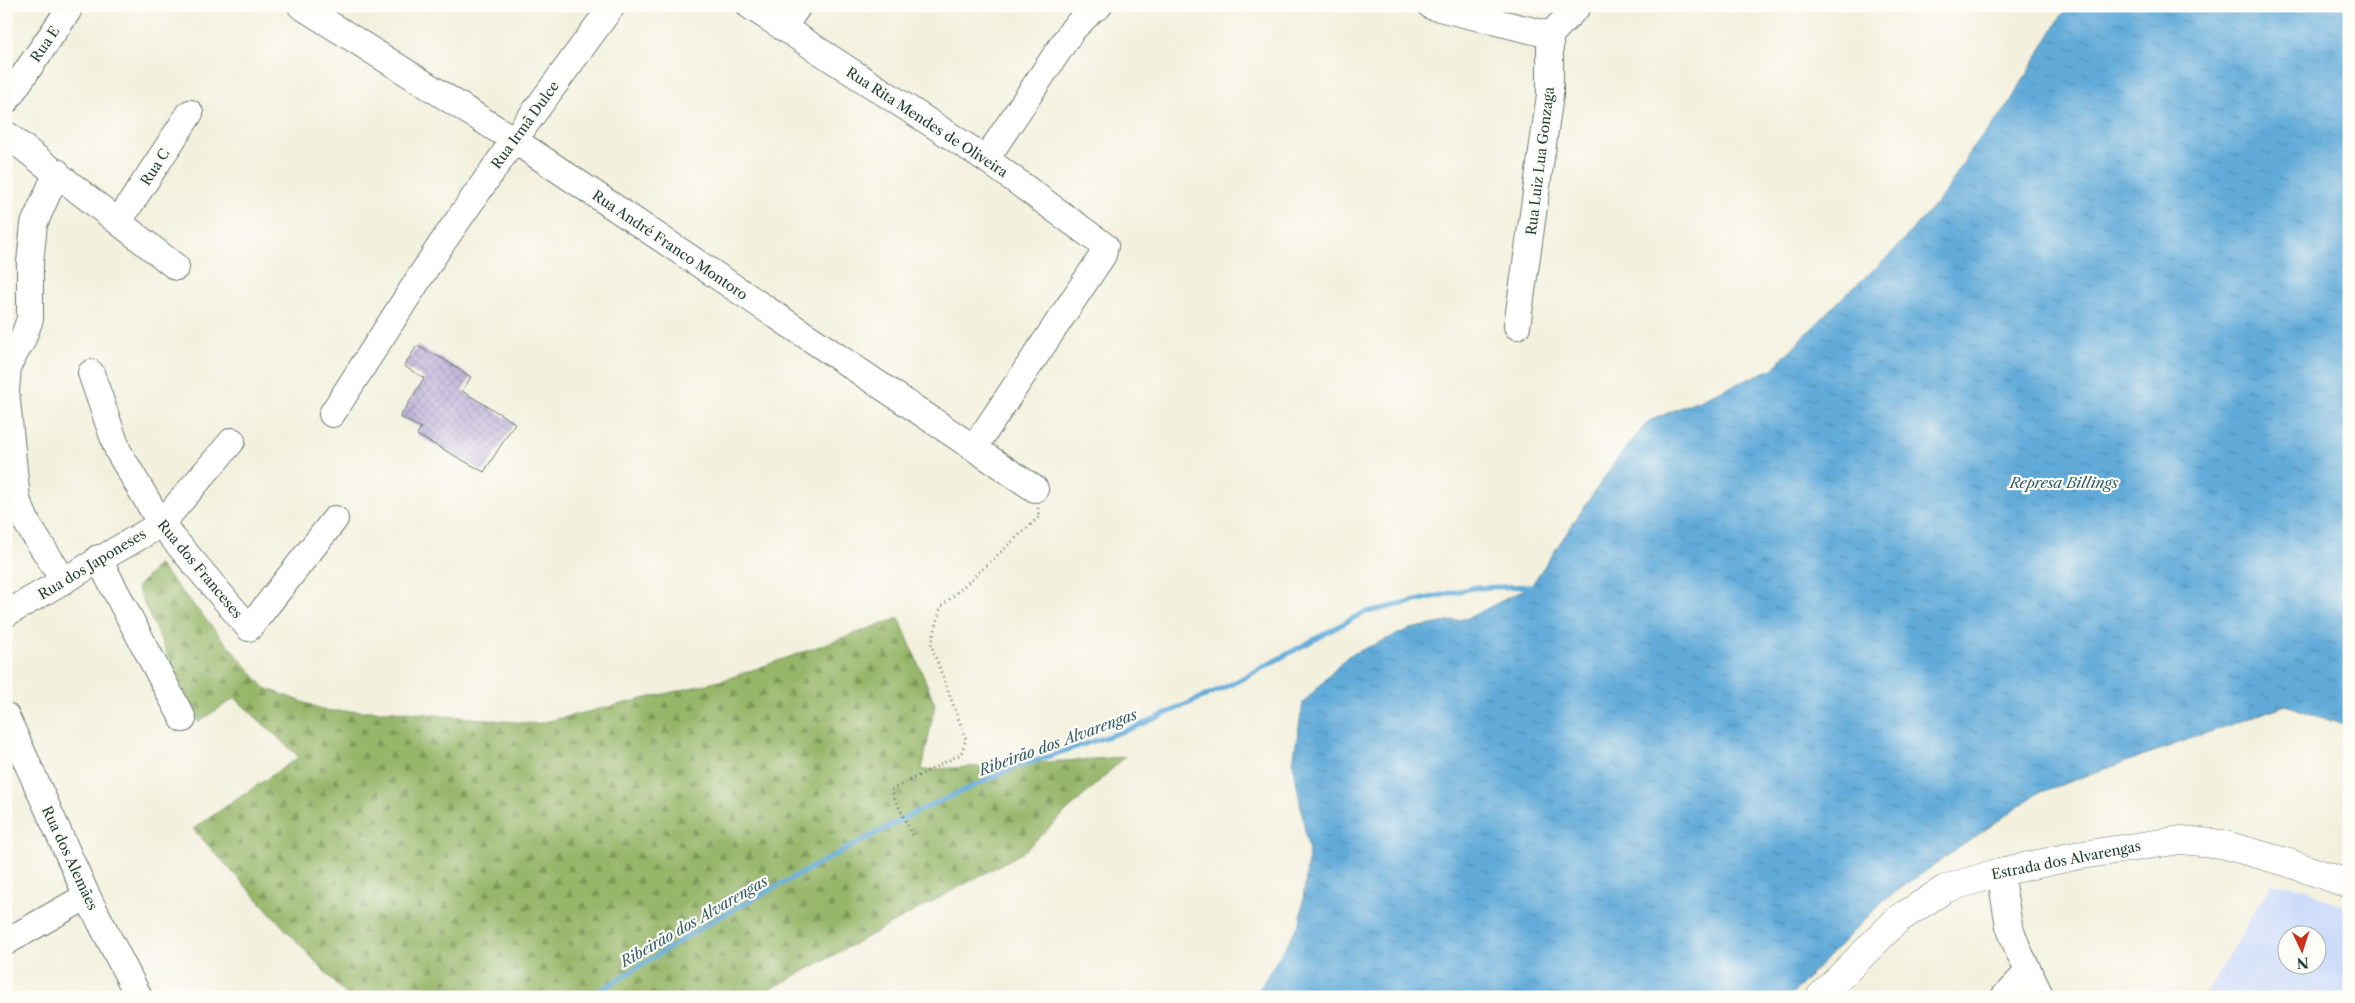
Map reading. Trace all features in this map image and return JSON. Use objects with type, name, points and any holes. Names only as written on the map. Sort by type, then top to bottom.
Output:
[{"type":"main road","name":"Estrada dos Alvarengas","points":[[1820,997],[1897,920],[1945,889],[2000,872],[2076,856],[2181,840],[2222,844],[2289,863],[2349,884]]},
{"type":"street","name":"Rua André Franco Montoro","points":[[301,6],[514,140],[1035,489]]},
{"type":"street","name":"Rua Irmã Dulce","points":[[332,414],[440,246],[514,140],[612,6]]},
{"type":"street","name":"Rua Rita Mendes de Oliveira","points":[[750,6],[986,159],[1105,246],[1103,255],[974,448]]},
{"type":"street","points":[[783,28],[798,6]]},
{"type":"street","points":[[986,159],[1073,29],[1093,9],[1099,6]]},
{"type":"street","points":[[1430,6],[1464,11],[1550,35],[1578,6]]},
{"type":"street","name":"Rua E","points":[[6,102],[68,11]]},
{"type":"street","name":"Rua Luiz Lua Gonzaga","points":[[1517,326],[1550,95],[1550,35]]},
{"type":"street","name":"Rua C","points":[[119,221],[190,113]]},
{"type":"street","points":[[6,134],[176,267]]},
{"type":"street","points":[[57,172],[34,224],[30,263],[30,319],[22,341],[8,365],[6,391],[17,500],[28,525],[64,581]]},
{"type":"street","name":"Rua dos Franceses","points":[[91,373],[118,451],[161,524],[249,628],[335,519]]},
{"type":"street","name":"Rua dos Japoneses","points":[[6,614],[64,581],[98,558],[161,524],[232,441]]},
{"type":"street","points":[[98,558],[183,719]]},
{"type":"street","name":"Rua dos Alemães","points":[[6,716],[87,896],[139,997]]},
{"type":"street","points":[[2000,872],[2009,926],[2028,972],[2041,997]]},
{"type":"street","points":[[6,942],[87,896]]},
{"type":"street","points":[[2004,997],[2028,972]]},
{"type":"path","points":[[912,835],[891,790],[961,754],[966,739],[930,645],[941,607],[1039,517],[1035,489]]},
{"type":"shaded area","points":[[2272,883],[2307,889],[2333,903],[2349,908],[2349,997],[2204,997]]},
{"type":"green space","points":[[158,564],[265,688],[327,711],[393,711],[536,724],[724,680],[899,618],[935,704],[922,770],[1125,757],[1022,853],[756,997],[348,997],[193,829],[299,757],[235,698],[198,722],[137,588]]},
{"type":"water","name":"Represa Billings","points":[[2067,6],[2349,6],[2349,727],[2286,705],[2038,793],[1884,900],[1789,997],[1247,997],[1258,991],[1300,923],[1309,853],[1293,762],[1303,703],[1348,656],[1410,629],[1468,618],[1531,586],[1616,460],[1649,421],[1772,369],[1844,296],[1887,258],[1944,195],[1971,150],[2006,109]]},
{"type":"building","points":[[417,346],[443,359],[471,377],[462,391],[515,423],[484,472],[417,435],[421,428],[400,417],[424,378],[404,366]]},
{"type":"waterway","name":"Ribeirão dos Alvarengas","points":[[590,997],[714,920],[914,813],[1011,769],[1136,727],[1234,683],[1363,613],[1473,588],[1531,586]]}]
